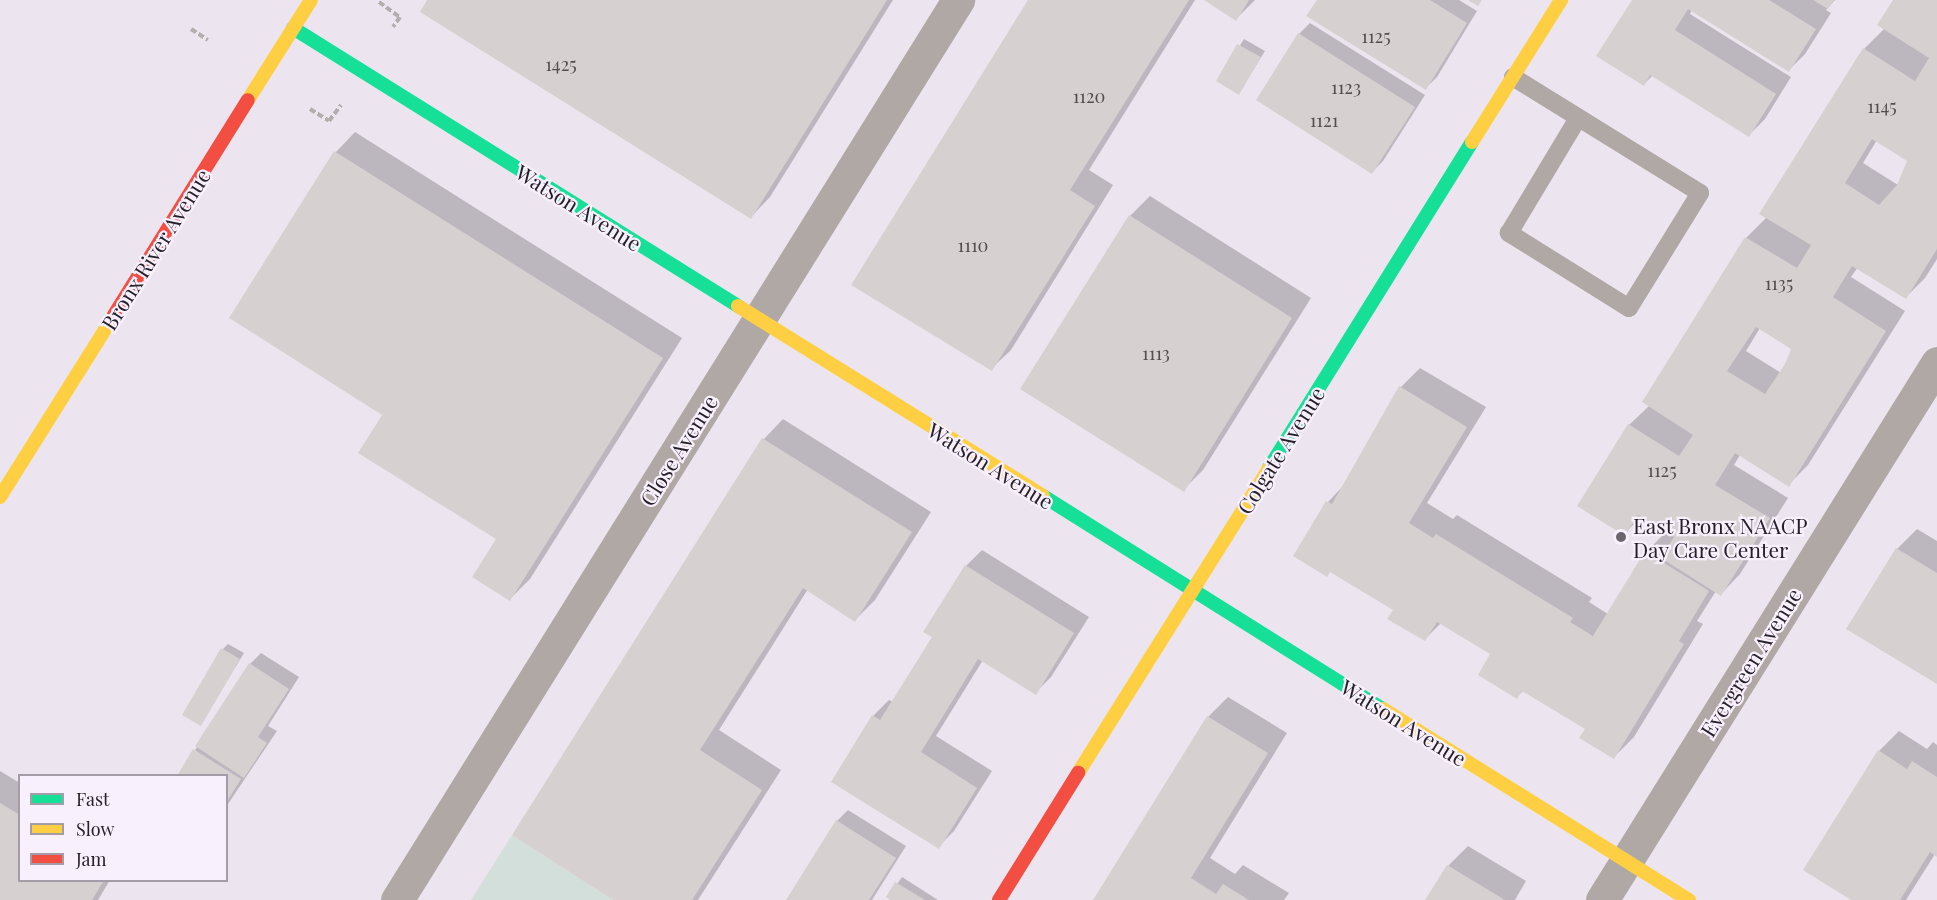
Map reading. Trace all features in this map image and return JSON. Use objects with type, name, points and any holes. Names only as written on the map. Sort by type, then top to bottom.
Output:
[{"type":"street","name":"Bronx River Avenue","points":[[0,497],[309,0]]},
{"type":"street","name":"Close Avenue","points":[[397,900],[958,0]]},
{"type":"street","name":"Colgate Avenue","points":[[999,900],[1561,0]]},
{"type":"street","name":"Watson Avenue","points":[[293,28],[1689,900]]},
{"type":"street","name":"Evergreen Avenue","points":[[1602,900],[1937,363]]},
{"type":"lane","points":[[1513,77],[1700,193],[1629,308],[1509,233],[1578,118]]},
{"type":"path","points":[[380,2],[400,17],[393,27]]},
{"type":"path","points":[[191,29],[208,40]]},
{"type":"path","points":[[310,109],[329,121],[341,105]]},
{"type":"shaded area","points":[[512,835],[613,900],[471,900]]},
{"type":"building","points":[[427,0],[887,0],[751,219],[420,12]]},
{"type":"building","points":[[1028,0],[1189,0],[1070,190],[1095,206],[992,371],[851,285]]},
{"type":"building","points":[[1204,0],[1249,0],[1236,21]]},
{"type":"building","points":[[1317,0],[1430,0],[1467,23],[1426,90],[1306,16]]},
{"type":"building","points":[[1468,0],[1482,0],[1478,6]]},
{"type":"building","points":[[1632,0],[1769,0],[1816,29],[1789,72],[1688,9],[1675,30],[1776,94],[1749,137],[1650,75],[1644,86],[1596,56]]},
{"type":"building","points":[[1813,0],[1834,0],[1828,9]]},
{"type":"building","points":[[1893,0],[1937,0],[1937,249],[1906,299],[1852,266],[1833,297],[1886,331],[1789,487],[1735,453],[1715,485],[1770,518],[1721,596],[1661,558],[1674,537],[1638,515],[1625,536],[1577,506],[1628,424],[1679,456],[1693,435],[1642,402],[1745,237],[1797,268],[1811,245],[1759,214],[1863,48],[1915,81],[1929,58],[1877,25]],"holes":[[[1872,139],[1907,161],[1897,185],[1879,205],[1845,183]],[[1756,327],[1791,349],[1785,364],[1765,394],[1727,371]]]},
{"type":"building","points":[[1298,33],[1415,107],[1372,174],[1256,100]]},
{"type":"building","points":[[1237,44],[1261,57],[1239,95],[1216,81]]},
{"type":"building","points":[[334,151],[663,358],[510,601],[472,577],[496,539],[358,453],[382,415],[229,318]]},
{"type":"building","points":[[1129,215],[1292,318],[1184,492],[1020,389]]},
{"type":"building","points":[[1399,386],[1467,427],[1409,523],[1433,538],[1436,534],[1573,618],[1570,622],[1593,636],[1645,551],[1709,591],[1679,641],[1684,644],[1614,759],[1579,738],[1585,729],[1522,691],[1517,699],[1478,675],[1490,654],[1437,622],[1425,641],[1387,619],[1393,610],[1330,572],[1327,577],[1293,556],[1326,501],[1332,504]]},
{"type":"building","points":[[762,438],[912,532],[855,622],[803,588],[700,750],[762,790],[692,900],[613,900],[512,835]]},
{"type":"building","points":[[1896,548],[1937,573],[1937,684],[1846,629]]},
{"type":"building","points":[[965,565],[1074,633],[1036,695],[978,659],[921,752],[977,788],[939,849],[831,782],[872,715],[880,720],[932,637],[923,632]]},
{"type":"building","points":[[221,648],[240,659],[201,726],[182,715]]},
{"type":"building","points":[[249,663],[289,689],[258,737],[267,743],[244,778],[195,746]]},
{"type":"building","points":[[1207,716],[1268,753],[1191,878],[1216,894],[1223,884],[1249,900],[1093,900]]},
{"type":"building","points":[[193,749],[241,779],[228,800],[228,774],[178,774]]},
{"type":"building","points":[[1878,750],[1907,769],[1912,761],[1937,777],[1937,857],[1930,852],[1900,900],[1851,900],[1803,870]]},
{"type":"building","points":[[0,803],[18,814],[18,882],[103,882],[92,900],[0,900]]},
{"type":"building","points":[[836,820],[896,858],[869,900],[786,900]]},
{"type":"building","points":[[1447,865],[1505,900],[1425,900]]},
{"type":"building","points":[[895,882],[925,900],[890,900],[886,897]]},
{"type":"traffic: fast","points":[[293,28],[738,306]]},
{"type":"traffic: fast","points":[[1269,468],[1472,142]]},
{"type":"traffic: fast","points":[[1043,496],[1383,709]]},
{"type":"traffic: slow","points":[[248,100],[311,0]]},
{"type":"traffic: slow","points":[[1472,142],[1561,0]]},
{"type":"traffic: slow","points":[[738,306],[1043,496]]},
{"type":"traffic: slow","points":[[0,497],[114,315]]},
{"type":"traffic: slow","points":[[1078,773],[1269,468]]},
{"type":"traffic: slow","points":[[1383,709],[1689,900]]},
{"type":"traffic: jam","points":[[114,315],[248,100]]},
{"type":"traffic: jam","points":[[999,900],[1078,773]]},
{"type":"place","name":"East Bronx NAACP Day Care Center","points":[[1621,537]]}]
